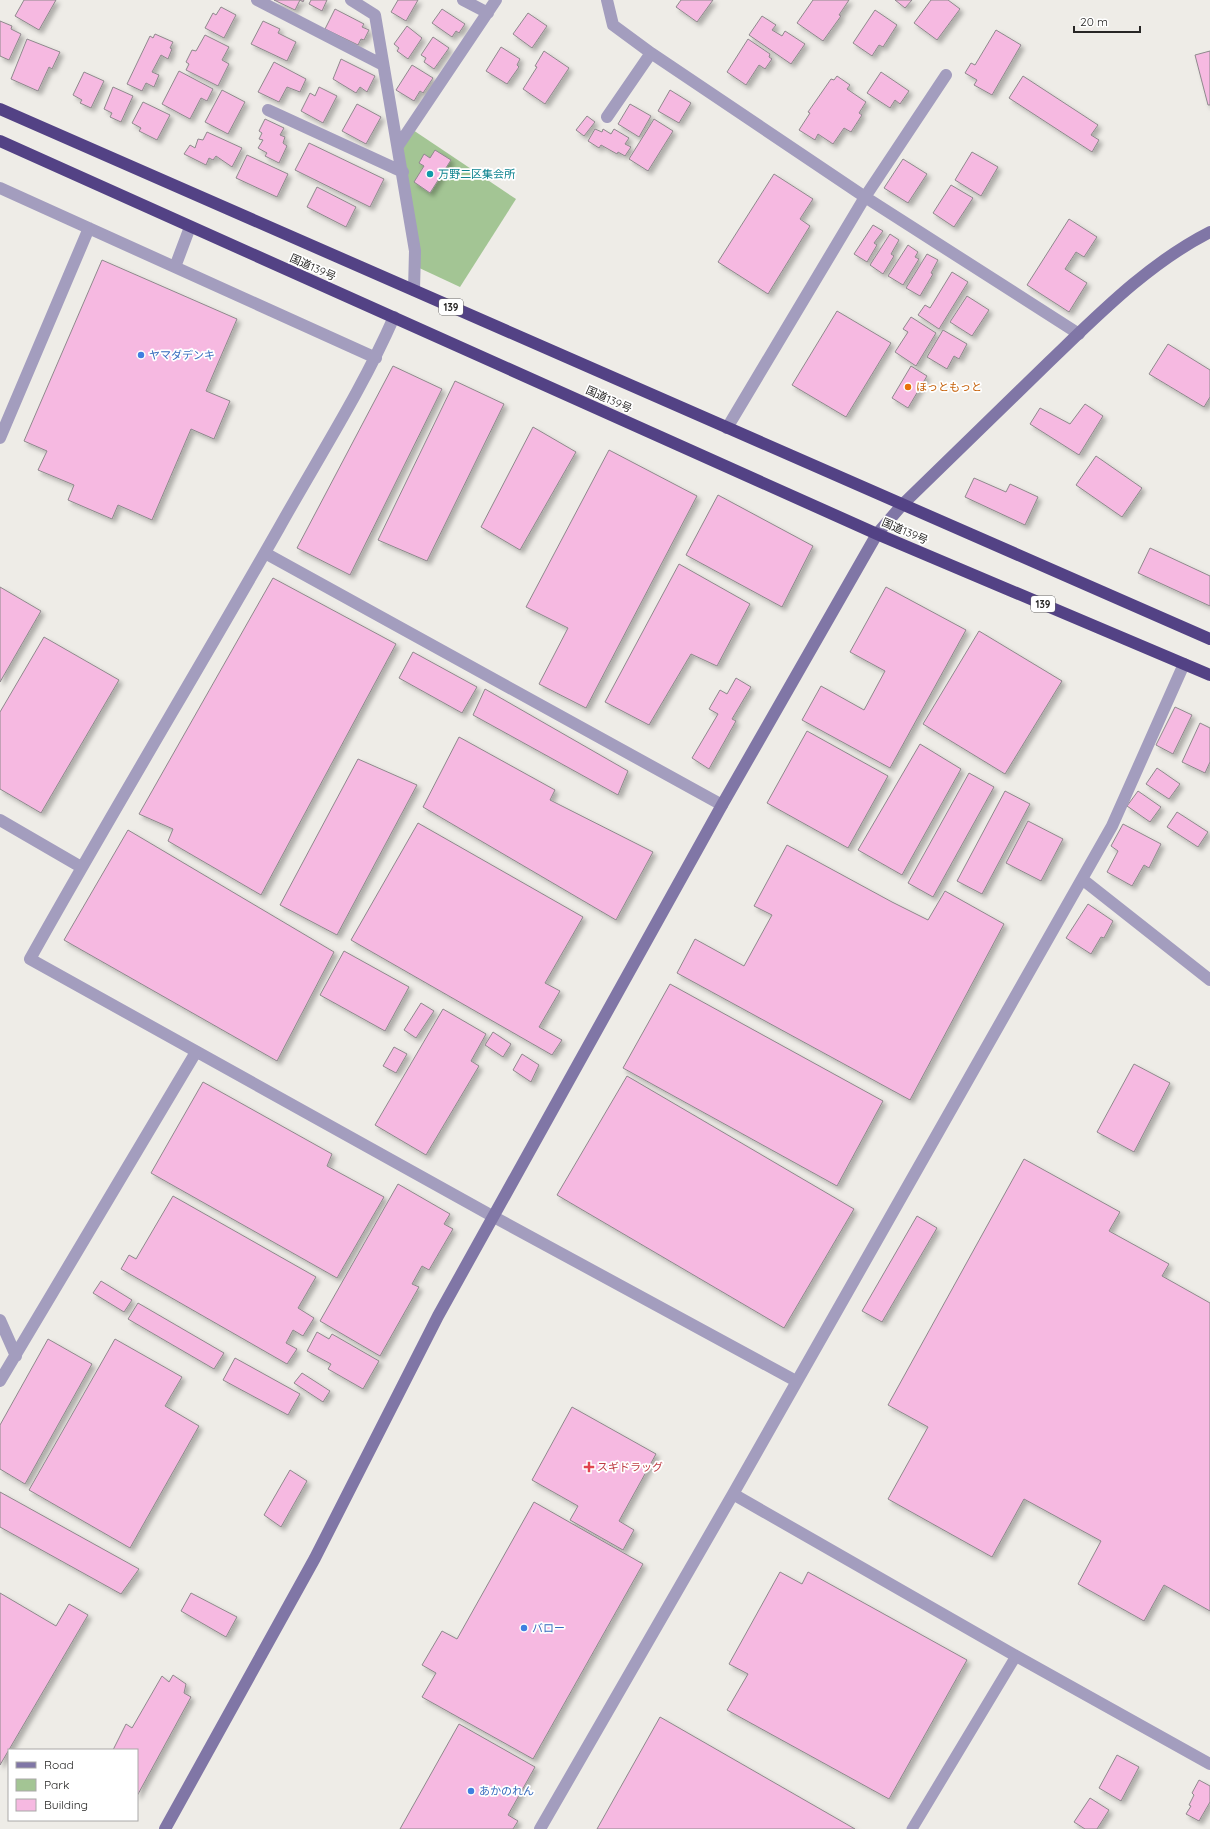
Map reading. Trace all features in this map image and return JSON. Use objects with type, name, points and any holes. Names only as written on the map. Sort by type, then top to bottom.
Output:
[{"type":"highway","name":"国道139号","points":[[0,109],[1210,639]]},
{"type":"highway","name":"国道139号","points":[[0,141],[877,534],[1210,675]]},
{"type":"street","points":[[257,0],[383,65]]},
{"type":"street","points":[[351,0],[375,15],[403,172],[415,251],[414,290]]},
{"type":"street","points":[[463,0],[488,13]]},
{"type":"street","points":[[398,146],[496,0]]},
{"type":"street","points":[[607,0],[613,25],[651,53],[865,197],[1079,334]]},
{"type":"street","points":[[607,117],[651,53]]},
{"type":"street","points":[[727,428],[865,197],[946,74]]},
{"type":"street","points":[[268,110],[403,172]]},
{"type":"street","points":[[0,188],[376,358]]},
{"type":"street","points":[[175,267],[190,227]]},
{"type":"street","points":[[0,438],[89,228]]},
{"type":"street","points":[[165,1829],[316,1558],[438,1316],[722,805],[877,534],[902,505],[1079,334],[1149,271],[1190,242],[1210,232]]},
{"type":"street","points":[[394,317],[376,358],[265,553],[81,867],[30,959],[494,1217],[796,1381]]},
{"type":"street","points":[[265,553],[722,805]]},
{"type":"street","points":[[540,1829],[733,1494],[1112,826],[1184,664]]},
{"type":"street","points":[[0,820],[81,867]]},
{"type":"street","points":[[1082,879],[1210,980]]},
{"type":"street","points":[[0,1382],[196,1052]]},
{"type":"street","points":[[0,1320],[16,1356]]},
{"type":"street","points":[[733,1494],[1016,1656],[1210,1764]]},
{"type":"lane","points":[[912,1829],[1016,1656]]},
{"type":"green space","points":[[410,128],[516,199],[460,287],[415,266],[398,146]]},
{"type":"building","points":[[24,0],[56,0],[39,30],[15,16]]},
{"type":"building","points":[[274,0],[300,0],[295,10]]},
{"type":"building","points":[[311,0],[327,0],[322,11],[309,4]]},
{"type":"building","points":[[398,0],[418,0],[406,21],[391,12]]},
{"type":"building","points":[[681,0],[713,0],[697,22],[676,7]]},
{"type":"building","points":[[813,0],[849,0],[839,15],[841,16],[823,41],[797,23]]},
{"type":"building","points":[[895,0],[912,0],[905,8]]},
{"type":"building","points":[[931,0],[948,0],[960,9],[937,40],[914,23]]},
{"type":"building","points":[[221,7],[236,15],[224,38],[205,28],[213,13],[216,15]]},
{"type":"building","points":[[335,9],[364,24],[362,27],[369,30],[364,40],[361,39],[358,45],[325,29]]},
{"type":"building","points":[[442,9],[465,24],[459,33],[456,31],[452,37],[432,23]]},
{"type":"building","points":[[875,10],[897,25],[883,47],[879,45],[872,56],[853,43]]},
{"type":"building","points":[[528,13],[547,26],[532,48],[513,34]]},
{"type":"building","points":[[762,16],[776,25],[772,30],[782,36],[785,31],[805,44],[791,64],[749,35]]},
{"type":"building","points":[[0,21],[12,26],[11,29],[21,34],[9,60],[0,56]]},
{"type":"building","points":[[263,21],[280,29],[278,33],[296,42],[287,61],[251,44]]},
{"type":"building","points":[[407,26],[422,38],[408,59],[397,51],[399,48],[394,44]]},
{"type":"building","points":[[996,30],[1021,45],[992,95],[974,85],[977,80],[965,73],[971,63],[975,65]]},
{"type":"building","points":[[155,34],[173,42],[170,48],[172,49],[168,59],[161,55],[152,72],[159,75],[154,87],[146,83],[142,91],[127,84],[150,36],[153,38]]},
{"type":"building","points":[[205,35],[229,47],[222,60],[229,64],[218,86],[186,70],[189,64],[186,62],[192,50],[196,51]]},
{"type":"building","points":[[433,37],[449,48],[434,69],[424,62],[426,58],[421,55]]},
{"type":"building","points":[[27,39],[60,52],[52,69],[49,67],[38,91],[11,79]]},
{"type":"building","points":[[748,39],[770,54],[769,57],[772,59],[765,69],[759,65],[746,85],[727,72]]},
{"type":"building","points":[[501,47],[520,59],[517,65],[519,67],[507,84],[486,71]]},
{"type":"building","points":[[544,51],[569,68],[545,104],[523,89],[537,67],[535,66]]},
{"type":"building","points":[[1210,51],[1210,105],[1208,105],[1195,55]]},
{"type":"building","points":[[341,59],[375,76],[367,92],[360,87],[356,93],[333,79]]},
{"type":"building","points":[[274,62],[306,79],[300,92],[287,87],[279,102],[258,92]]},
{"type":"building","points":[[412,65],[433,78],[423,93],[420,91],[414,101],[396,90]]},
{"type":"building","points":[[179,71],[213,89],[207,101],[201,98],[190,119],[162,104]]},
{"type":"building","points":[[84,72],[104,81],[91,108],[80,103],[82,100],[73,95]]},
{"type":"building","points":[[881,72],[909,91],[900,104],[895,100],[890,108],[867,93]]},
{"type":"building","points":[[837,76],[850,85],[847,89],[866,102],[859,113],[862,115],[851,132],[844,128],[833,144],[818,134],[815,140],[799,130],[810,113],[808,112],[831,79],[834,80]]},
{"type":"building","points":[[1023,76],[1098,125],[1091,135],[1099,140],[1092,152],[1009,98]]},
{"type":"building","points":[[113,87],[133,96],[121,122],[110,117],[112,113],[104,109]]},
{"type":"building","points":[[319,87],[337,96],[323,123],[301,111],[310,93],[315,96]]},
{"type":"building","points":[[222,90],[245,102],[228,134],[205,122]]},
{"type":"building","points":[[670,90],[691,103],[679,123],[658,111]]},
{"type":"building","points":[[143,102],[170,115],[157,140],[139,131],[141,128],[132,123]]},
{"type":"building","points":[[357,104],[381,117],[366,144],[342,131]]},
{"type":"building","points":[[630,104],[651,116],[639,137],[618,124]]},
{"type":"building","points":[[587,116],[595,122],[584,136],[576,130]]},
{"type":"building","points":[[265,119],[284,128],[280,135],[285,137],[283,143],[287,146],[279,163],[265,156],[267,153],[258,148],[263,140],[259,139],[262,133],[259,131]]},
{"type":"building","points":[[654,119],[673,131],[648,171],[629,159]]},
{"type":"building","points":[[595,129],[602,132],[603,129],[611,134],[614,129],[629,138],[625,144],[631,147],[625,156],[618,152],[617,154],[601,145],[599,148],[588,141]]},
{"type":"building","points":[[207,132],[242,148],[232,167],[216,156],[213,160],[209,158],[206,165],[184,154],[190,145],[195,148],[198,139],[203,140]]},
{"type":"building","points":[[309,143],[384,179],[370,207],[295,170]]},
{"type":"building","name":"万野二区集会所","points":[[435,150],[451,160],[430,193],[414,182],[424,166],[419,163],[424,154],[430,158]]},
{"type":"building","points":[[972,152],[998,167],[981,196],[955,180]]},
{"type":"building","points":[[247,155],[288,174],[277,197],[236,178]]},
{"type":"building","points":[[903,159],[927,174],[908,203],[884,188]]},
{"type":"building","points":[[774,174],[813,199],[800,219],[810,226],[768,294],[718,262]]},
{"type":"building","points":[[951,185],[973,198],[954,227],[933,213]]},
{"type":"building","points":[[317,187],[356,207],[346,227],[307,207]]},
{"type":"building","points":[[1069,219],[1097,237],[1084,257],[1076,252],[1065,269],[1087,283],[1069,312],[1027,285]]},
{"type":"building","points":[[873,225],[883,231],[874,243],[877,245],[867,262],[854,254]]},
{"type":"building","points":[[890,234],[899,240],[891,254],[894,256],[883,274],[870,265]]},
{"type":"building","points":[[908,245],[918,252],[915,257],[919,259],[903,285],[888,276]]},
{"type":"building","points":[[927,254],[938,260],[931,273],[933,274],[920,296],[906,288]]},
{"type":"building","name":"ヤマダデンキ","points":[[102,260],[237,319],[206,391],[230,401],[214,439],[191,429],[152,520],[118,505],[112,519],[68,500],[74,485],[38,470],[47,451],[24,441]]},
{"type":"building","points":[[952,272],[968,282],[939,329],[918,315],[925,305],[930,308]]},
{"type":"building","points":[[967,296],[989,310],[972,336],[950,322]]},
{"type":"building","points":[[837,311],[891,343],[846,417],[792,385]]},
{"type":"building","points":[[911,317],[936,333],[916,366],[895,352],[908,332],[903,329]]},
{"type":"building","points":[[943,330],[967,344],[959,359],[954,356],[947,369],[927,357]]},
{"type":"building","points":[[1168,344],[1210,370],[1210,397],[1204,407],[1149,374]]},
{"type":"building","points":[[393,366],[442,389],[350,575],[297,548]]},
{"type":"building","points":[[911,366],[927,376],[908,408],[892,398]]},
{"type":"building","points":[[455,381],[504,404],[427,561],[378,540]]},
{"type":"building","points":[[1085,404],[1103,416],[1079,455],[1030,424],[1040,408],[1070,424]]},
{"type":"building","points":[[533,427],[576,452],[520,550],[481,527]]},
{"type":"building","points":[[609,450],[697,496],[586,708],[539,684],[568,628],[526,607]]},
{"type":"building","points":[[1096,456],[1142,488],[1122,517],[1076,485]]},
{"type":"building","points":[[974,478],[1006,492],[1010,484],[1038,497],[1025,525],[965,497]]},
{"type":"building","points":[[718,495],[813,546],[782,607],[686,555]]},
{"type":"building","points":[[1150,548],[1210,576],[1210,606],[1138,573]]},
{"type":"building","points":[[679,564],[750,604],[717,666],[691,654],[649,725],[605,702]]},
{"type":"building","points":[[273,578],[396,644],[261,895],[168,841],[173,829],[139,814]]},
{"type":"building","points":[[0,587],[41,611],[0,682]]},
{"type":"building","points":[[886,587],[966,630],[890,768],[802,720],[821,686],[864,710],[885,671],[850,652]]},
{"type":"building","points":[[979,631],[1062,681],[1005,774],[923,724]]},
{"type":"building","points":[[44,637],[119,680],[41,813],[0,789],[0,712]]},
{"type":"building","points":[[413,652],[477,687],[462,713],[399,678]]},
{"type":"building","points":[[736,678],[751,687],[732,719],[736,721],[709,769],[692,758],[718,714],[709,709],[720,690],[727,694]]},
{"type":"building","points":[[485,689],[628,771],[618,795],[473,715]]},
{"type":"building","points":[[1175,707],[1192,715],[1173,754],[1156,745]]},
{"type":"building","points":[[1200,723],[1210,728],[1210,762],[1205,773],[1182,762]]},
{"type":"building","points":[[807,731],[888,776],[848,848],[767,803]]},
{"type":"building","points":[[459,737],[555,790],[550,800],[653,852],[616,920],[423,807]]},
{"type":"building","points":[[920,744],[961,769],[902,875],[858,850]]},
{"type":"building","points":[[358,759],[417,785],[337,935],[280,905]]},
{"type":"building","points":[[1157,768],[1180,784],[1169,799],[1146,784]]},
{"type":"building","points":[[969,773],[994,787],[933,897],[908,883]]},
{"type":"building","points":[[1005,791],[1030,804],[982,894],[957,881]]},
{"type":"building","points":[[1138,791],[1161,807],[1150,822],[1127,806]]},
{"type":"building","points":[[1177,812],[1208,832],[1198,847],[1167,827]]},
{"type":"building","points":[[1028,821],[1063,839],[1041,881],[1006,863]]},
{"type":"building","points":[[418,823],[583,917],[545,983],[560,991],[539,1027],[562,1040],[552,1055],[351,940]]},
{"type":"building","points":[[1123,824],[1161,844],[1149,868],[1144,865],[1132,886],[1107,872],[1118,851],[1111,846]]},
{"type":"building","points":[[128,830],[334,952],[277,1061],[64,940]]},
{"type":"building","points":[[787,845],[928,920],[945,891],[1004,924],[910,1100],[677,973],[695,939],[744,966],[772,915],[754,906]]},
{"type":"building","points":[[1088,904],[1113,921],[1104,938],[1101,937],[1091,954],[1066,938]]},
{"type":"building","points":[[344,951],[409,987],[385,1031],[320,995]]},
{"type":"building","points":[[670,984],[883,1101],[837,1186],[623,1068]]},
{"type":"building","points":[[421,1003],[434,1011],[416,1038],[404,1030]]},
{"type":"building","points":[[443,1009],[486,1034],[471,1061],[479,1066],[426,1155],[375,1125]]},
{"type":"building","points":[[493,1032],[511,1044],[503,1057],[485,1045]]},
{"type":"building","points":[[394,1047],[407,1054],[396,1073],[383,1066]]},
{"type":"building","points":[[522,1054],[539,1065],[531,1082],[513,1070]]},
{"type":"building","points":[[1134,1064],[1170,1083],[1134,1152],[1097,1132]]},
{"type":"building","points":[[627,1076],[854,1209],[784,1328],[557,1195]]},
{"type":"building","points":[[203,1082],[332,1154],[327,1166],[384,1197],[337,1278],[151,1173]]},
{"type":"building","points":[[1024,1159],[1120,1212],[1109,1231],[1169,1264],[1162,1276],[1210,1303],[1210,1611],[1164,1585],[1144,1621],[1078,1584],[1101,1541],[1024,1499],[992,1557],[888,1499],[928,1427],[888,1405]]},
{"type":"building","points":[[398,1184],[450,1214],[444,1224],[453,1229],[429,1270],[422,1266],[412,1284],[419,1287],[380,1356],[320,1321]]},
{"type":"building","points":[[173,1196],[316,1277],[298,1308],[314,1318],[303,1336],[293,1330],[286,1343],[297,1349],[287,1364],[121,1269],[129,1255],[136,1259]]},
{"type":"building","points":[[917,1216],[937,1228],[882,1322],[862,1311]]},
{"type":"building","points":[[101,1281],[132,1300],[124,1312],[93,1293]]},
{"type":"building","points":[[138,1303],[224,1353],[214,1369],[128,1319]]},
{"type":"building","points":[[317,1332],[329,1339],[332,1334],[379,1361],[363,1389],[328,1369],[331,1364],[307,1351]]},
{"type":"building","points":[[48,1339],[92,1364],[25,1484],[0,1469],[0,1425]]},
{"type":"building","points":[[115,1339],[182,1377],[165,1406],[199,1426],[130,1548],[29,1490]]},
{"type":"building","points":[[235,1358],[300,1394],[288,1415],[223,1380]]},
{"type":"building","points":[[302,1373],[330,1391],[323,1402],[294,1383]]},
{"type":"building","points":[[572,1407],[656,1454],[619,1521],[634,1530],[623,1550],[570,1520],[578,1506],[532,1480]]},
{"type":"building","points":[[290,1470],[307,1481],[281,1527],[264,1515]]},
{"type":"building","points":[[0,1492],[139,1569],[121,1594],[0,1527]]},
{"type":"building","points":[[534,1502],[643,1564],[533,1759],[422,1697],[436,1673],[422,1665],[442,1631],[457,1639]]},
{"type":"building","points":[[780,1572],[802,1584],[808,1572],[967,1660],[889,1799],[727,1710],[748,1674],[729,1664]]},
{"type":"building","points":[[0,1593],[56,1626],[69,1604],[88,1615],[0,1765]]},
{"type":"building","points":[[191,1593],[237,1617],[226,1637],[181,1611]]},
{"type":"building","points":[[173,1675],[186,1684],[184,1693],[191,1697],[138,1794],[138,1749],[114,1749],[126,1724],[132,1728],[162,1676],[169,1682]]},
{"type":"building","points":[[660,1717],[855,1829],[597,1829]]},
{"type":"building","name":"あかのれん","points":[[459,1724],[535,1767],[508,1815],[518,1821],[513,1829],[400,1829]]},
{"type":"building","points":[[1117,1755],[1139,1767],[1121,1801],[1099,1788]]},
{"type":"building","points":[[1199,1780],[1210,1786],[1210,1802],[1199,1821],[1186,1814],[1191,1806],[1189,1805],[1194,1795],[1192,1793]]},
{"type":"building","points":[[1090,1798],[1109,1810],[1097,1829],[1085,1829],[1074,1822]]},
{"type":"place","name":"万野二区集会所","points":[[430,174]]},
{"type":"place","name":"ヤマダデンキ","points":[[141,355]]},
{"type":"place","name":"ほっともっと","points":[[908,387]]},
{"type":"place","name":"スギドラッグ","points":[[589,1467]]},
{"type":"place","name":"バロー","points":[[524,1628]]},
{"type":"place","name":"あかのれん","points":[[471,1791]]}]
